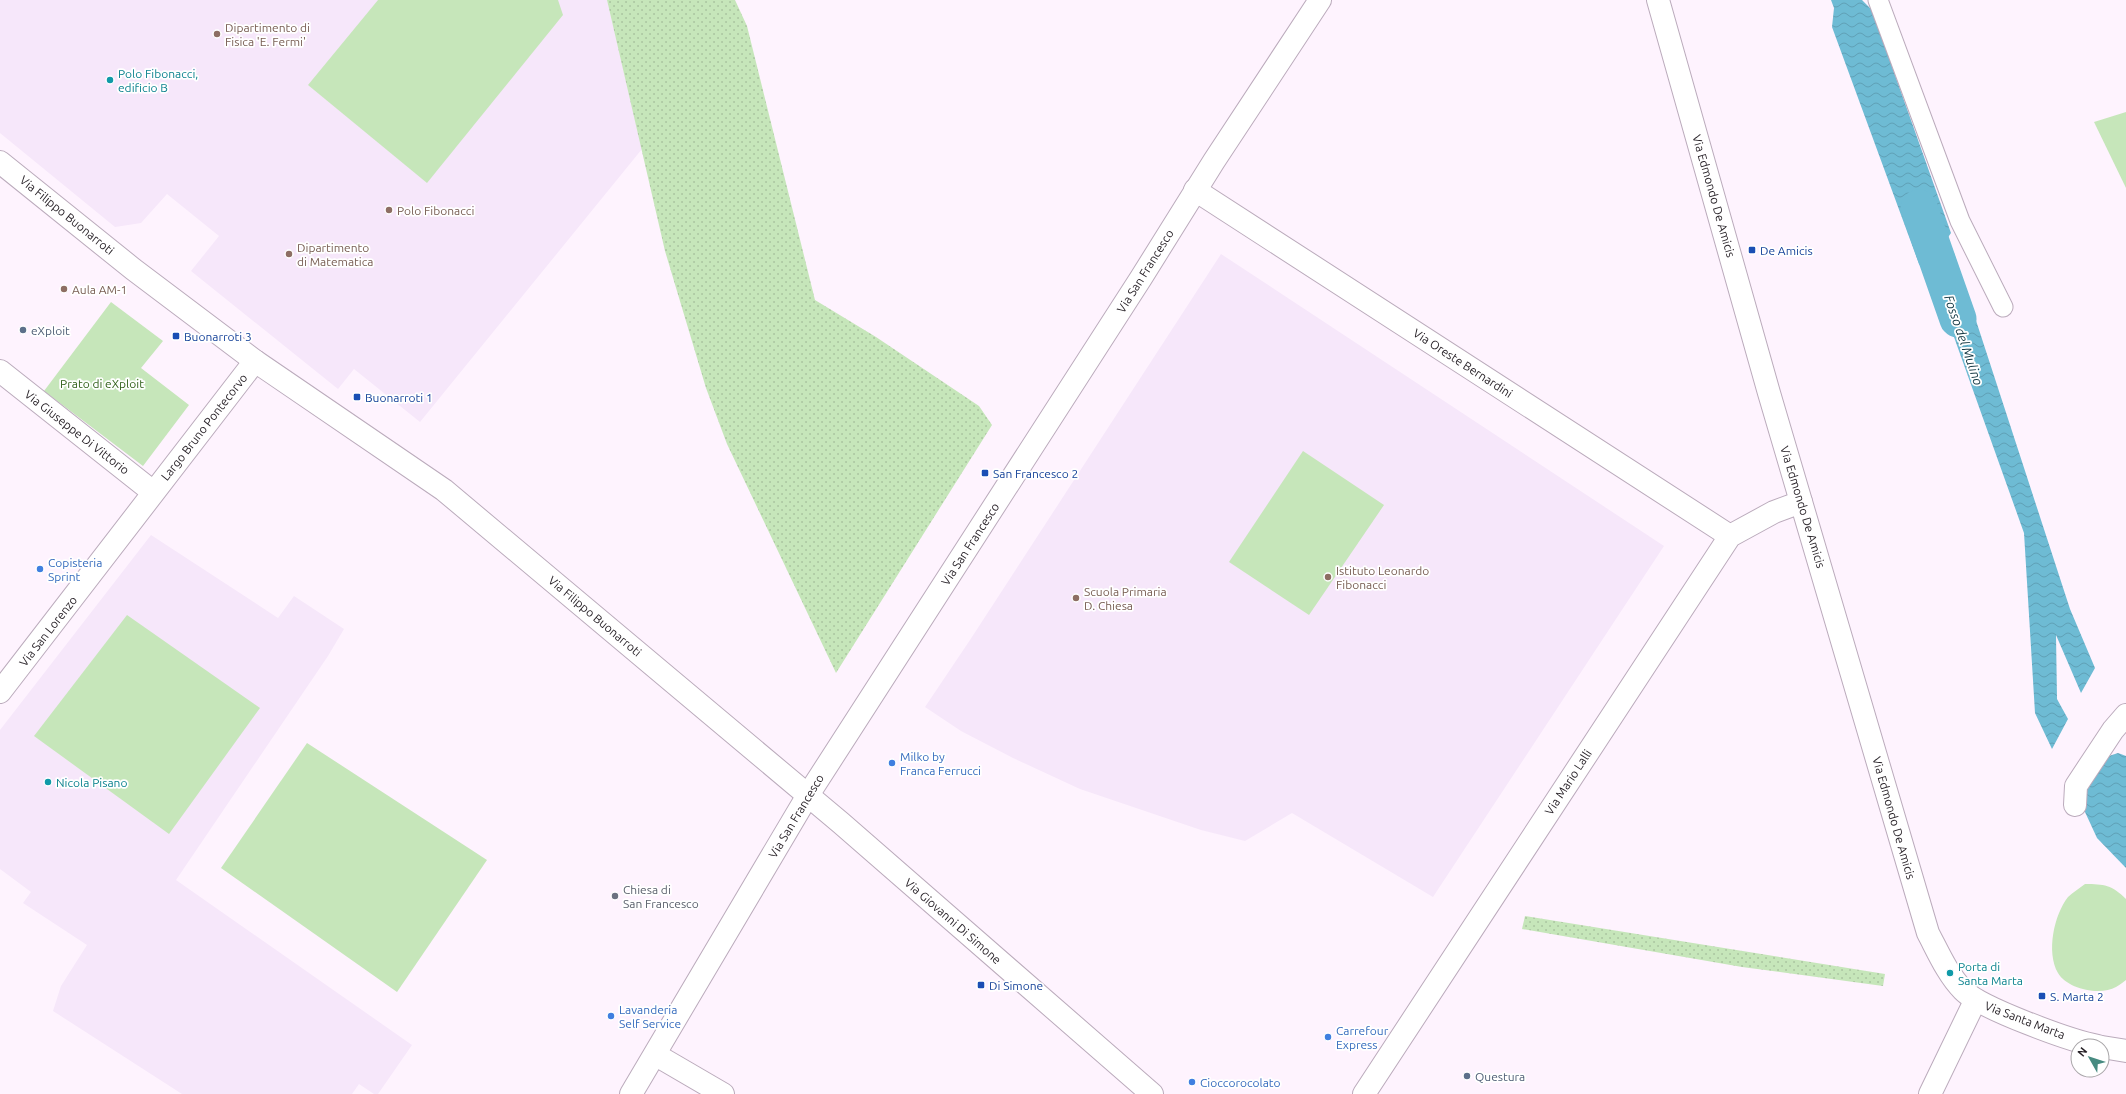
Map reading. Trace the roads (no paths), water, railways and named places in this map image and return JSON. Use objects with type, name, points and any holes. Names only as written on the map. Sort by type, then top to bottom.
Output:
[{"type":"street","name":"Via San Francesco","points":[[632,1094],[808,795],[1137,285],[1195,190],[1320,0]]},
{"type":"street","name":"Via Edmondo De Amicis","points":[[1658,0],[1801,502],[1874,744],[1923,920],[1938,953],[1950,973],[1962,990],[1975,1001]]},
{"type":"street","name":"Via Filippo Buonarroti","points":[[0,162],[133,269]]},
{"type":"street","name":"Via Oreste Bernardini","points":[[1195,190],[1730,536]]},
{"type":"street","name":"Largo Bruno Pontecorvo","points":[[133,269],[296,391],[377,443]]},
{"type":"street","name":"Largo Bruno Pontecorvo","points":[[153,492],[254,361]]},
{"type":"street","name":"Via Giuseppe Di Vittorio","points":[[0,371],[153,492]]},
{"type":"street","name":"Via Filippo Buonarroti","points":[[377,443],[444,490],[808,795]]},
{"type":"street","name":"Via San Lorenzo","points":[[0,692],[57,620],[153,492]]},
{"type":"street","name":"Via Mario Lalli","points":[[1364,1094],[1730,536],[1774,512],[1801,502]]},
{"type":"street","points":[[2075,805],[2076,786],[2113,730],[2126,715]]},
{"type":"street","name":"Via Giovanni Di Simone","points":[[808,795],[1152,1094]]},
{"type":"street","name":"Via Santa Marta","points":[[1975,1001],[2027,1022],[2074,1038]]},
{"type":"street","points":[[1930,1094],[1975,1001]]},
{"type":"street","points":[[2110,1048],[2126,1051]]},
{"type":"street","points":[[656,1055],[723,1094]]},
{"type":"lane","points":[[1878,0],[1960,221],[2003,306]]},
{"type":"water","points":[[1831,0],[1862,0],[1872,10],[1951,233],[1925,271],[1919,264],[1832,27],[1834,8]]},
{"type":"water","points":[[1954,253],[2070,609],[2095,668],[2081,693],[2056,635],[2057,699],[2068,719],[2052,749],[2035,713],[2024,533],[1934,281]]},
{"type":"water","points":[[2118,753],[2126,756],[2126,868],[2097,838],[2085,812],[2084,790],[2106,757]]},
{"type":"waterway","name":"Fosso del Mulino","points":[[1919,208],[1958,319]]},
{"type":"place","name":"Dipartimento di Fisica 'E. Fermi'","points":[[217,34]]},
{"type":"place","name":"Polo Fibonacci, edificio B","points":[[110,80]]},
{"type":"place","name":"Polo Fibonacci","points":[[389,210]]},
{"type":"place","name":"De Amicis","points":[[1752,250]]},
{"type":"place","name":"Dipartimento di Matematica","points":[[289,254]]},
{"type":"place","name":"Aula AM-1","points":[[64,289]]},
{"type":"place","name":"eXploit","points":[[23,330]]},
{"type":"place","name":"Buonarroti 3","points":[[176,336]]},
{"type":"place","name":"Buonarroti 1","points":[[357,397]]},
{"type":"place","name":"San Francesco 2","points":[[985,473]]},
{"type":"place","name":"Copisteria Sprint","points":[[40,569]]},
{"type":"place","name":"Istituto Leonardo Fibonacci","points":[[1328,577]]},
{"type":"place","name":"Scuola Primaria D. Chiesa","points":[[1076,598]]},
{"type":"place","name":"Milko by Franca Ferrucci","points":[[892,763]]},
{"type":"place","name":"Nicola Pisano","points":[[48,782]]},
{"type":"place","name":"Chiesa di San Francesco","points":[[615,896]]},
{"type":"place","name":"Porta di Santa Marta","points":[[1950,973]]},
{"type":"place","name":"Di Simone","points":[[981,985]]},
{"type":"place","name":"S. Marta 2","points":[[2042,996]]},
{"type":"place","name":"Lavanderia Self Service","points":[[611,1016]]},
{"type":"place","name":"Carrefour Express","points":[[1328,1037]]},
{"type":"place","name":"Questura","points":[[1467,1076]]},
{"type":"place","name":"Cioccorocolato","points":[[1192,1082]]},
{"type":"park label","name":"Prato di eXploit","points":[[102,383]]}]
